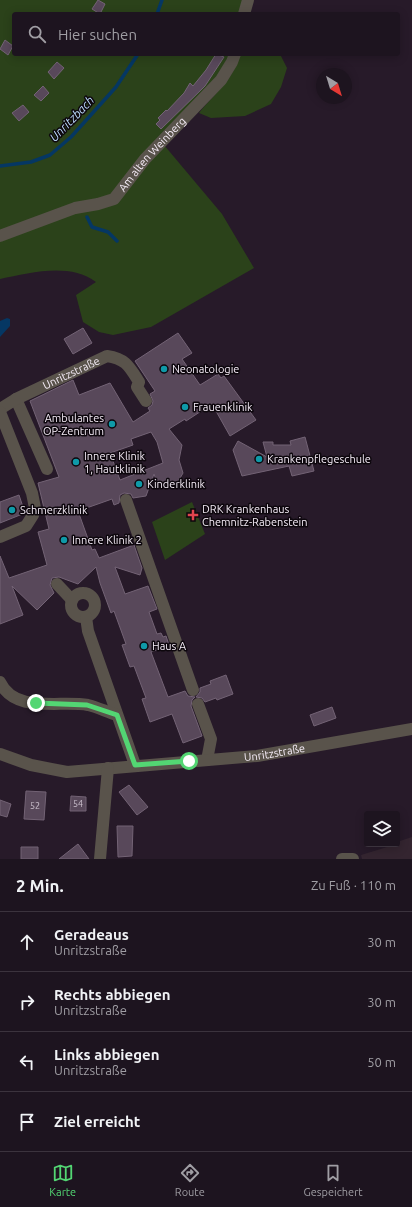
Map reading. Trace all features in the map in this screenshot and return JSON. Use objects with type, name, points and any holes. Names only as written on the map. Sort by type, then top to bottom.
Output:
[{"type":"street","points":[[245,12],[248,0]]},
{"type":"street","name":"Am alten Weinberg","points":[[0,236],[75,208],[98,204],[114,199],[145,159],[221,80],[234,56]]},
{"type":"street","name":"Unritzstraße","points":[[0,409],[16,399],[107,356],[118,358],[128,365],[139,382],[137,388],[146,401]]},
{"type":"street","points":[[16,399],[48,469]]},
{"type":"street","points":[[0,412],[32,493],[35,508],[33,515],[26,526],[0,537]]},
{"type":"street","points":[[126,500],[193,690]]},
{"type":"street","points":[[57,584],[72,600],[71,604],[73,612],[81,617],[90,615],[94,608],[92,599],[89,596],[81,594],[72,600]]},
{"type":"street","points":[[86,617],[88,631],[135,765]]},
{"type":"street","points":[[0,682],[8,693],[26,702],[87,705],[117,715]]},
{"type":"street","points":[[198,704],[210,739],[207,760]]},
{"type":"street","name":"Unritzstraße","points":[[3,758],[67,772],[135,765],[257,756],[412,729]]},
{"type":"street","points":[[100,859],[108,768]]},
{"type":"street","points":[[342,859],[353,859]]},
{"type":"shaded area","points":[[412,837],[412,859],[362,859],[361,855],[387,847],[400,847],[400,841]]},
{"type":"green space","points":[[0,0],[244,0],[240,12],[12,12],[12,56],[229,56],[217,78],[164,145],[222,214],[254,268],[151,327],[113,335],[99,332],[83,322],[76,295],[96,282],[85,276],[74,272],[49,271],[0,279]]},
{"type":"green space","points":[[239,56],[281,56],[287,68],[281,87],[271,104],[245,116],[211,118],[199,113],[223,86],[237,63]]},
{"type":"green space","points":[[192,502],[205,534],[165,560],[152,522]]},
{"type":"water","points":[[7,318],[10,319],[10,326],[0,337],[0,321]]},
{"type":"building","points":[[98,0],[105,4],[101,12],[97,12],[92,9]]},
{"type":"building","points":[[5,40],[12,45],[8,55],[0,49]]},
{"type":"building","points":[[215,56],[224,57],[205,86],[161,129],[156,124],[160,120],[158,118],[184,93],[190,83],[193,86]]},
{"type":"building","points":[[57,62],[64,68],[54,79],[48,72]]},
{"type":"building","points":[[43,86],[49,93],[41,101],[34,95]]},
{"type":"building","points":[[23,105],[29,112],[19,121],[12,113]]},
{"type":"building","points":[[83,328],[92,343],[73,354],[64,339]]},
{"type":"building","points":[[178,333],[192,353],[182,359],[200,385],[218,374],[221,378],[224,376],[256,420],[230,436],[212,404],[186,421],[185,419],[169,429],[182,445],[179,460],[183,473],[179,480],[159,488],[154,474],[146,496],[133,498],[131,494],[124,493],[120,495],[119,503],[114,505],[112,499],[78,511],[92,550],[95,549],[99,558],[134,545],[142,568],[140,575],[115,567],[125,594],[148,586],[157,609],[149,612],[157,634],[161,633],[163,637],[166,636],[168,642],[168,646],[151,652],[168,697],[185,691],[188,696],[195,697],[192,700],[191,706],[202,736],[183,743],[172,714],[150,722],[142,699],[146,698],[134,666],[130,667],[122,645],[126,644],[114,611],[111,613],[96,567],[78,584],[59,577],[52,578],[50,585],[54,593],[37,610],[12,586],[23,615],[0,624],[0,556],[9,578],[47,565],[38,532],[49,529],[38,483],[59,477],[30,401],[73,380],[79,395],[110,383],[133,422],[150,411],[148,408],[152,405],[153,401],[150,394],[155,391],[135,361]],"holes":[[[151,432],[157,442],[163,463],[120,480],[110,453],[133,445],[131,439]]]},
{"type":"building","name":"Krankenpflegeschule","points":[[305,437],[314,471],[292,476],[289,466],[242,476],[233,450],[238,441],[267,457],[263,442],[273,442],[273,445],[291,445],[290,441]]},
{"type":"building","name":"Schmerzklinik","points":[[19,495],[25,513],[0,523],[0,502]]},
{"type":"building","points":[[226,675],[233,694],[217,700],[216,698],[205,702],[202,698],[196,697],[200,692],[200,688],[211,684],[210,681]]},
{"type":"building","points":[[332,707],[336,718],[314,726],[310,715]]},
{"type":"building","points":[[129,785],[148,807],[137,815],[119,792]]},
{"type":"building","points":[[26,791],[46,792],[44,820],[24,819]]},
{"type":"building","points":[[71,796],[86,797],[86,811],[70,811]]},
{"type":"building","points":[[0,800],[11,804],[7,817],[0,815]]},
{"type":"building","points":[[117,826],[133,826],[132,856],[118,857]]},
{"type":"building","points":[[78,844],[89,859],[59,859]]},
{"type":"building","points":[[21,847],[38,847],[38,859],[21,859]]},
{"type":"waterway","name":"Unritzbach","points":[[158,12],[162,0]]},
{"type":"waterway","name":"Unritzbach","points":[[0,166],[31,162],[50,155],[71,137],[116,87],[137,56]]},
{"type":"waterway","points":[[87,217],[92,227],[108,232],[117,241]]},
{"type":"place","name":"Neonatologie","points":[[164,369]]},
{"type":"place","name":"Frauenklinik","points":[[185,407]]},
{"type":"place","name":"Ambulantes OP-Zentrum","points":[[112,424]]},
{"type":"place","name":"Krankenpflegeschule","points":[[259,459]]},
{"type":"place","name":"Innere Klinik 1, Hautklinik","points":[[76,462]]},
{"type":"place","name":"Kinderklinik","points":[[139,484]]},
{"type":"place","name":"Schmerzklinik","points":[[12,510]]},
{"type":"place","name":"DRK Krankenhaus Chemnitz-Rabenstein","points":[[193,515]]},
{"type":"place","name":"Innere Klinik 2","points":[[64,540]]},
{"type":"place","name":"Haus A","points":[[144,646]]},
{"type":"route","points":[[36,703],[87,705],[117,715],[135,765],[189,761]]}]
